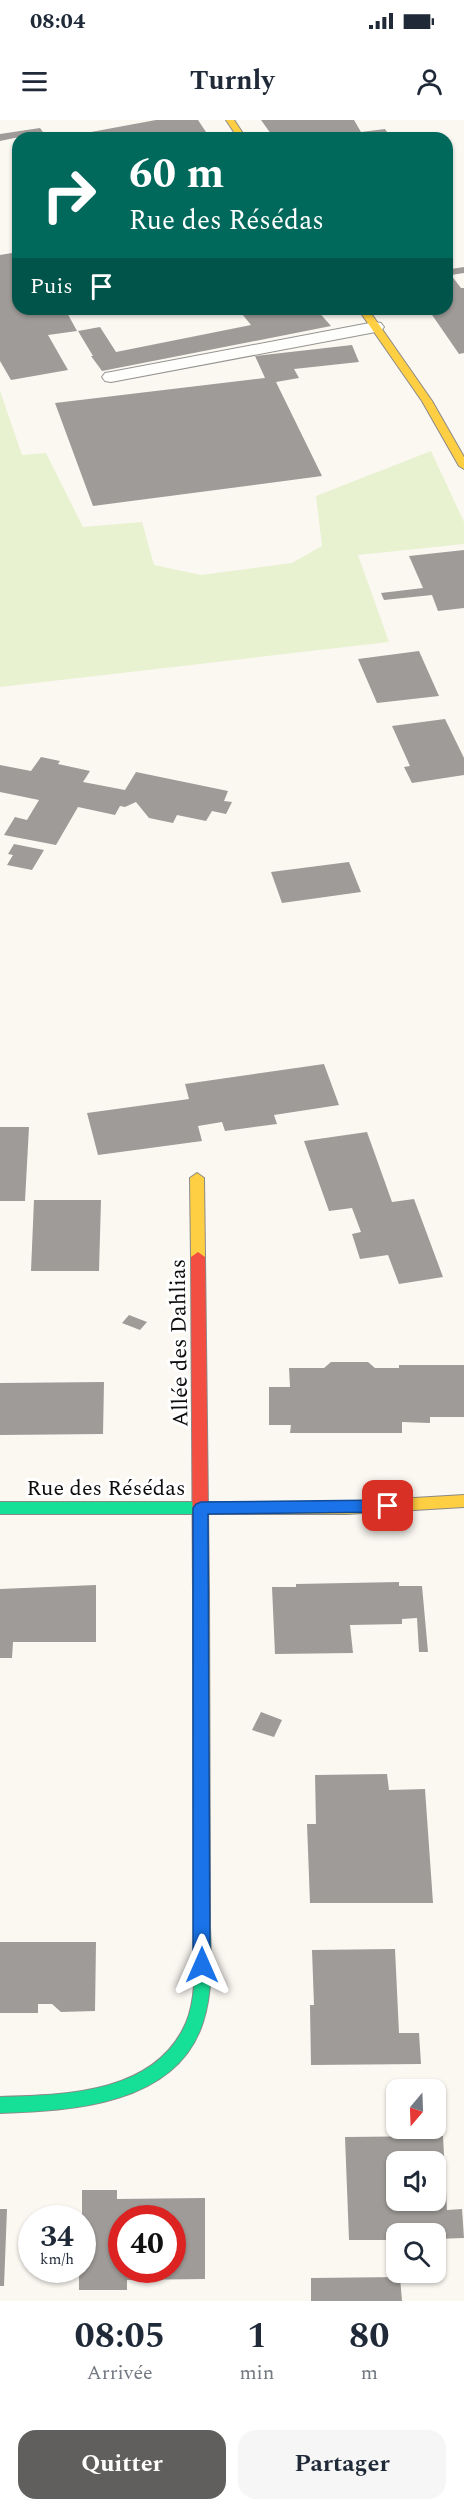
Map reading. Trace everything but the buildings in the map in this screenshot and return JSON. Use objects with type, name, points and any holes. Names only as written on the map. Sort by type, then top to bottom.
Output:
[{"type":"street","points":[[367,315],[406,368],[464,466]]},
{"type":"street","name":"Allée des Dahlias","points":[[0,2105],[56,2104],[87,2100],[144,2080],[168,2064],[186,2042],[197,2015],[202,1988],[201,1508],[197,1178]]},
{"type":"street","name":"Rue des Résédas","points":[[0,1508],[347,1508],[464,1502]]},
{"type":"lane","points":[[111,377],[375,327]]},
{"type":"green space","points":[[0,391],[22,455],[46,453],[83,527],[142,522],[154,565],[201,575],[292,563],[322,546],[316,496],[431,451],[464,522],[464,544],[358,555],[389,642],[0,687]]},
{"type":"traffic: fast","points":[[0,1508],[236,1508]]},
{"type":"traffic: fast","points":[[0,2105],[67,2101],[100,2096],[130,2086],[157,2072],[179,2051],[195,2023],[202,1987],[202,1927]]},
{"type":"traffic: slow","points":[[230,120],[238,132]]},
{"type":"traffic: slow","points":[[367,315],[427,401],[464,466]]},
{"type":"traffic: slow","points":[[197,1178],[198,1257]]},
{"type":"traffic: slow","points":[[236,1508],[347,1508],[464,1501]]},
{"type":"traffic: slow","points":[[201,1590],[202,1927]]},
{"type":"traffic: jam","points":[[198,1257],[201,1590]]},
{"type":"route","points":[[202,1965],[201,1508],[388,1506]]}]
